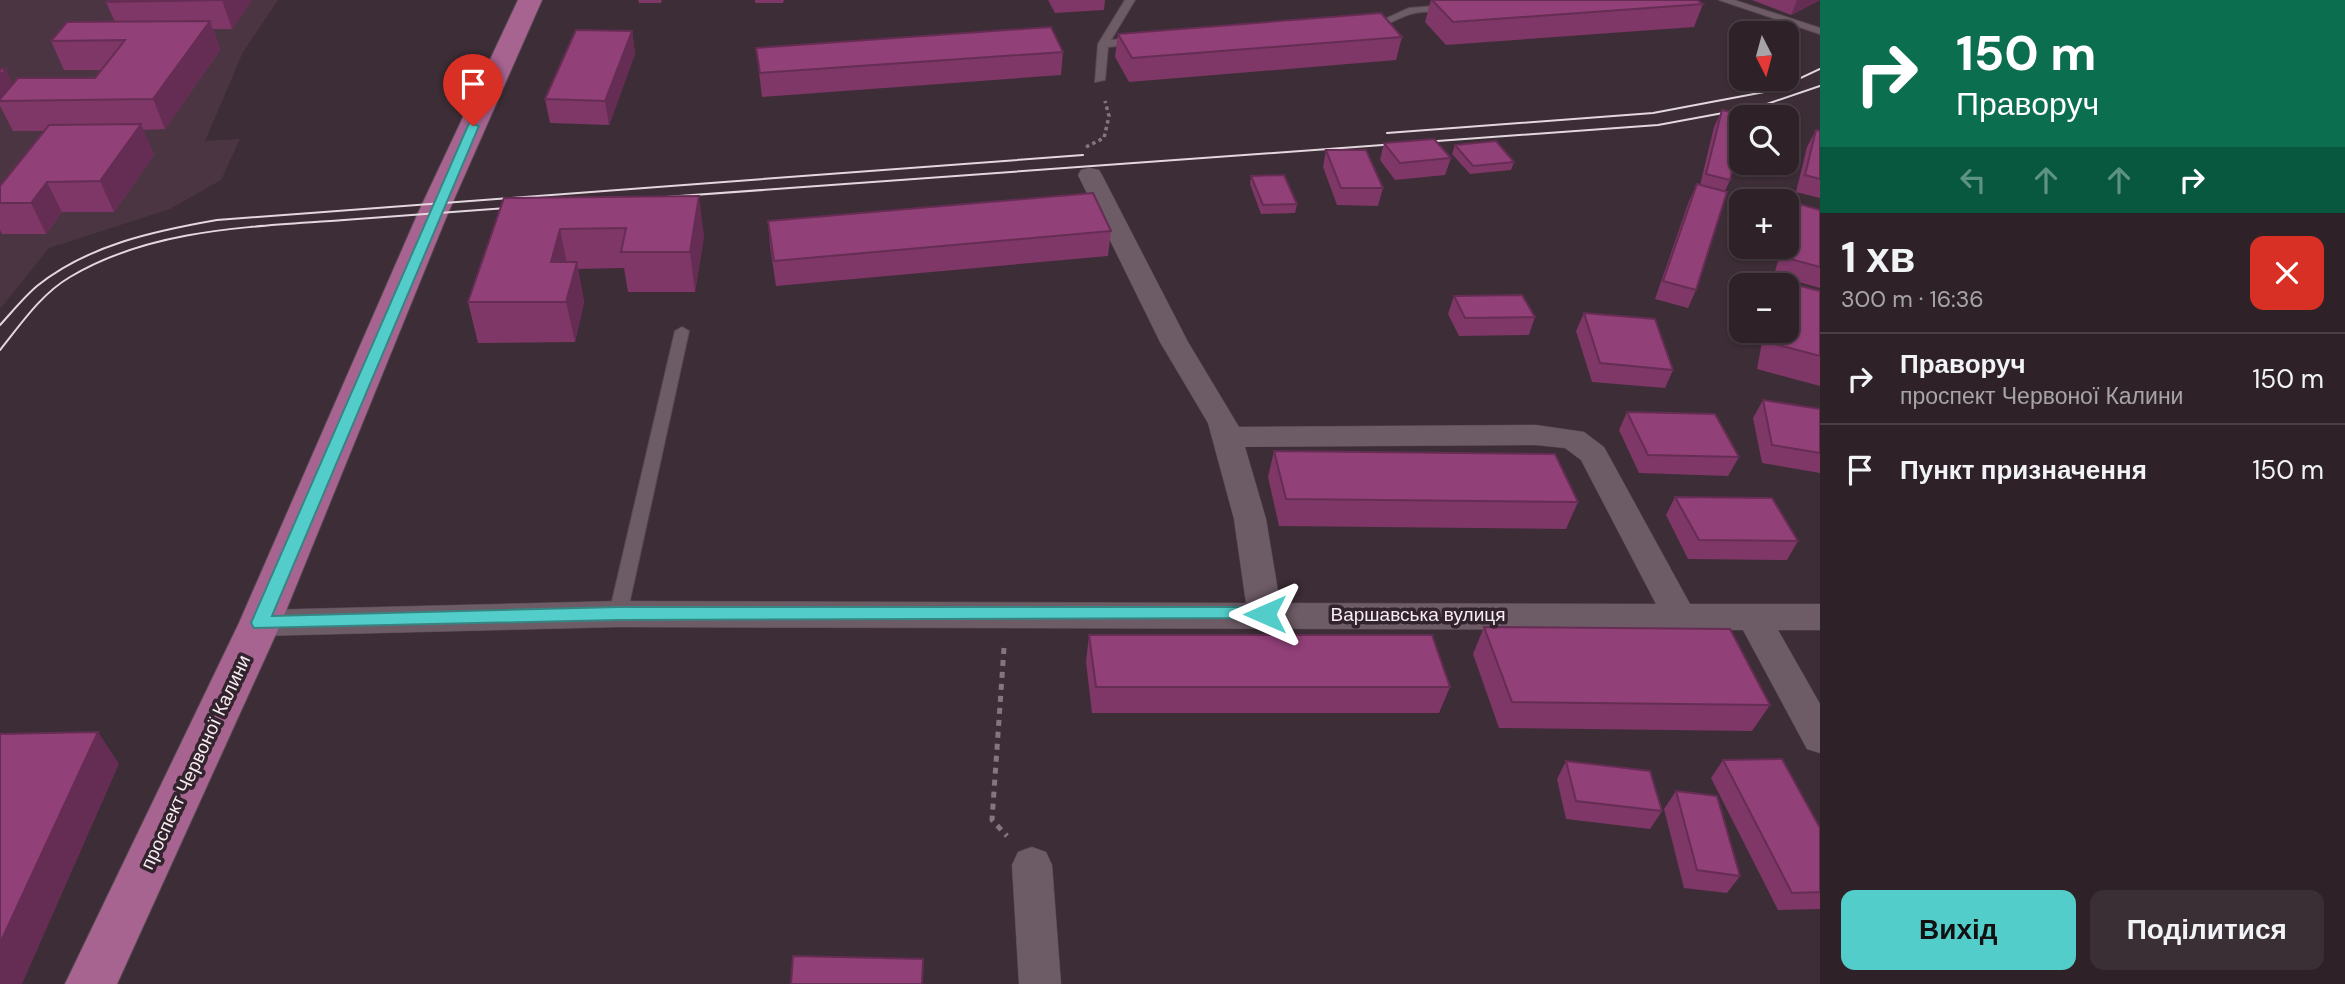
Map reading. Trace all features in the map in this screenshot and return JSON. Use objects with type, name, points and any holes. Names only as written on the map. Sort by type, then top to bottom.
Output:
[{"type":"main road","name":"проспект Червоної Калини","points":[[91,984],[260,623],[433,213],[530,0]]},
{"type":"street","points":[[1090,175],[1174,342],[1223,423],[1250,519],[1265,614]]},
{"type":"street","points":[[1227,437],[1536,435],[1573,439],[1593,454],[1680,616]]},
{"type":"street","name":"Варшавська вулиця","points":[[260,623],[618,614],[1820,617]]},
{"type":"street","points":[[1754,618],[1820,738]]},
{"type":"street","points":[[1032,865],[1040,984]]},
{"type":"lane","points":[[1099,80],[1103,44],[1130,0]]},
{"type":"lane","points":[[1724,0],[1820,31]]},
{"type":"lane","points":[[1360,24],[1387,22],[1409,11],[1461,7]]},
{"type":"lane","points":[[1103,44],[1143,41]]},
{"type":"lane","points":[[618,614],[682,331]]},
{"type":"path","points":[[1090,175],[1085,148],[1104,138],[1109,116],[1099,80]]},
{"type":"path","points":[[1006,616],[992,820],[1032,865]]},
{"type":"shaded area","points":[[0,0],[278,0],[243,52],[205,141],[240,139],[221,180],[170,209],[49,248],[0,309]]},
{"type":"building","points":[[108,0],[223,0],[106,2]]},
{"type":"building","points":[[1432,0],[1697,0],[1703,4],[1453,22]]},
{"type":"building","points":[[1381,13],[1402,37],[1132,58],[1118,34]]},
{"type":"building","points":[[210,21],[153,99],[0,101],[18,78],[95,78],[125,40],[51,41],[67,22]]},
{"type":"building","points":[[1051,27],[1063,52],[760,73],[756,48]]},
{"type":"building","points":[[576,30],[632,31],[605,101],[545,99]]},
{"type":"building","points":[[1722,110],[1729,112],[1730,180],[1706,174]]},
{"type":"building","points":[[141,124],[100,181],[47,182],[31,203],[0,203],[0,186],[49,125]]},
{"type":"building","points":[[1816,130],[1820,131],[1820,179],[1805,175]]},
{"type":"building","points":[[1434,139],[1451,158],[1400,163],[1384,143]]},
{"type":"building","points":[[1496,141],[1514,162],[1473,166],[1455,145]]},
{"type":"building","points":[[1326,150],[1366,150],[1383,188],[1341,188]]},
{"type":"building","points":[[1284,175],[1297,204],[1263,205],[1251,176]]},
{"type":"building","points":[[1697,184],[1727,192],[1696,290],[1663,281]]},
{"type":"building","points":[[1093,193],[1111,231],[774,261],[768,221]]},
{"type":"building","points":[[699,196],[690,252],[621,252],[626,228],[560,229],[551,262],[577,262],[566,302],[468,302],[504,198]]},
{"type":"building","points":[[1799,204],[1820,210],[1820,267],[1790,259],[1799,259]]},
{"type":"building","points":[[1799,286],[1820,291],[1820,356],[1771,343],[1799,343]]},
{"type":"building","points":[[1522,295],[1535,317],[1465,318],[1454,296]]},
{"type":"building","points":[[1584,313],[1655,319],[1673,370],[1600,363]]},
{"type":"building","points":[[1763,400],[1820,409],[1820,453],[1772,445]]},
{"type":"building","points":[[1627,412],[1715,414],[1739,457],[1648,455]]},
{"type":"building","points":[[1274,451],[1555,454],[1578,502],[1286,499]]},
{"type":"building","points":[[1675,497],[1772,498],[1798,541],[1699,540]]},
{"type":"building","points":[[1484,627],[1730,629],[1770,705],[1512,702]]},
{"type":"building","points":[[1089,635],[1432,635],[1450,687],[1096,687]]},
{"type":"building","points":[[98,732],[0,943],[0,734]]},
{"type":"building","points":[[1782,759],[1820,828],[1820,892],[1792,893],[1723,760]]},
{"type":"building","points":[[1566,761],[1650,771],[1662,811],[1576,801]]},
{"type":"building","points":[[1676,791],[1717,796],[1740,876],[1697,870]]},
{"type":"building","points":[[793,956],[923,959],[922,984],[791,984]]},
{"type":"tram line","points":[[1387,133],[1653,113],[1775,90],[1820,69]]},
{"type":"tram line","points":[[652,198],[1658,125],[1761,106],[1820,86]]},
{"type":"tram line","points":[[0,325],[37,286],[78,260],[146,235],[217,220],[1083,155]]},
{"type":"tram line","points":[[0,350],[32,310],[60,284],[102,261],[134,248],[168,239],[238,228],[520,207]]},
{"type":"route","points":[[473,126],[433,213],[260,623],[618,614],[1265,614]]}]
